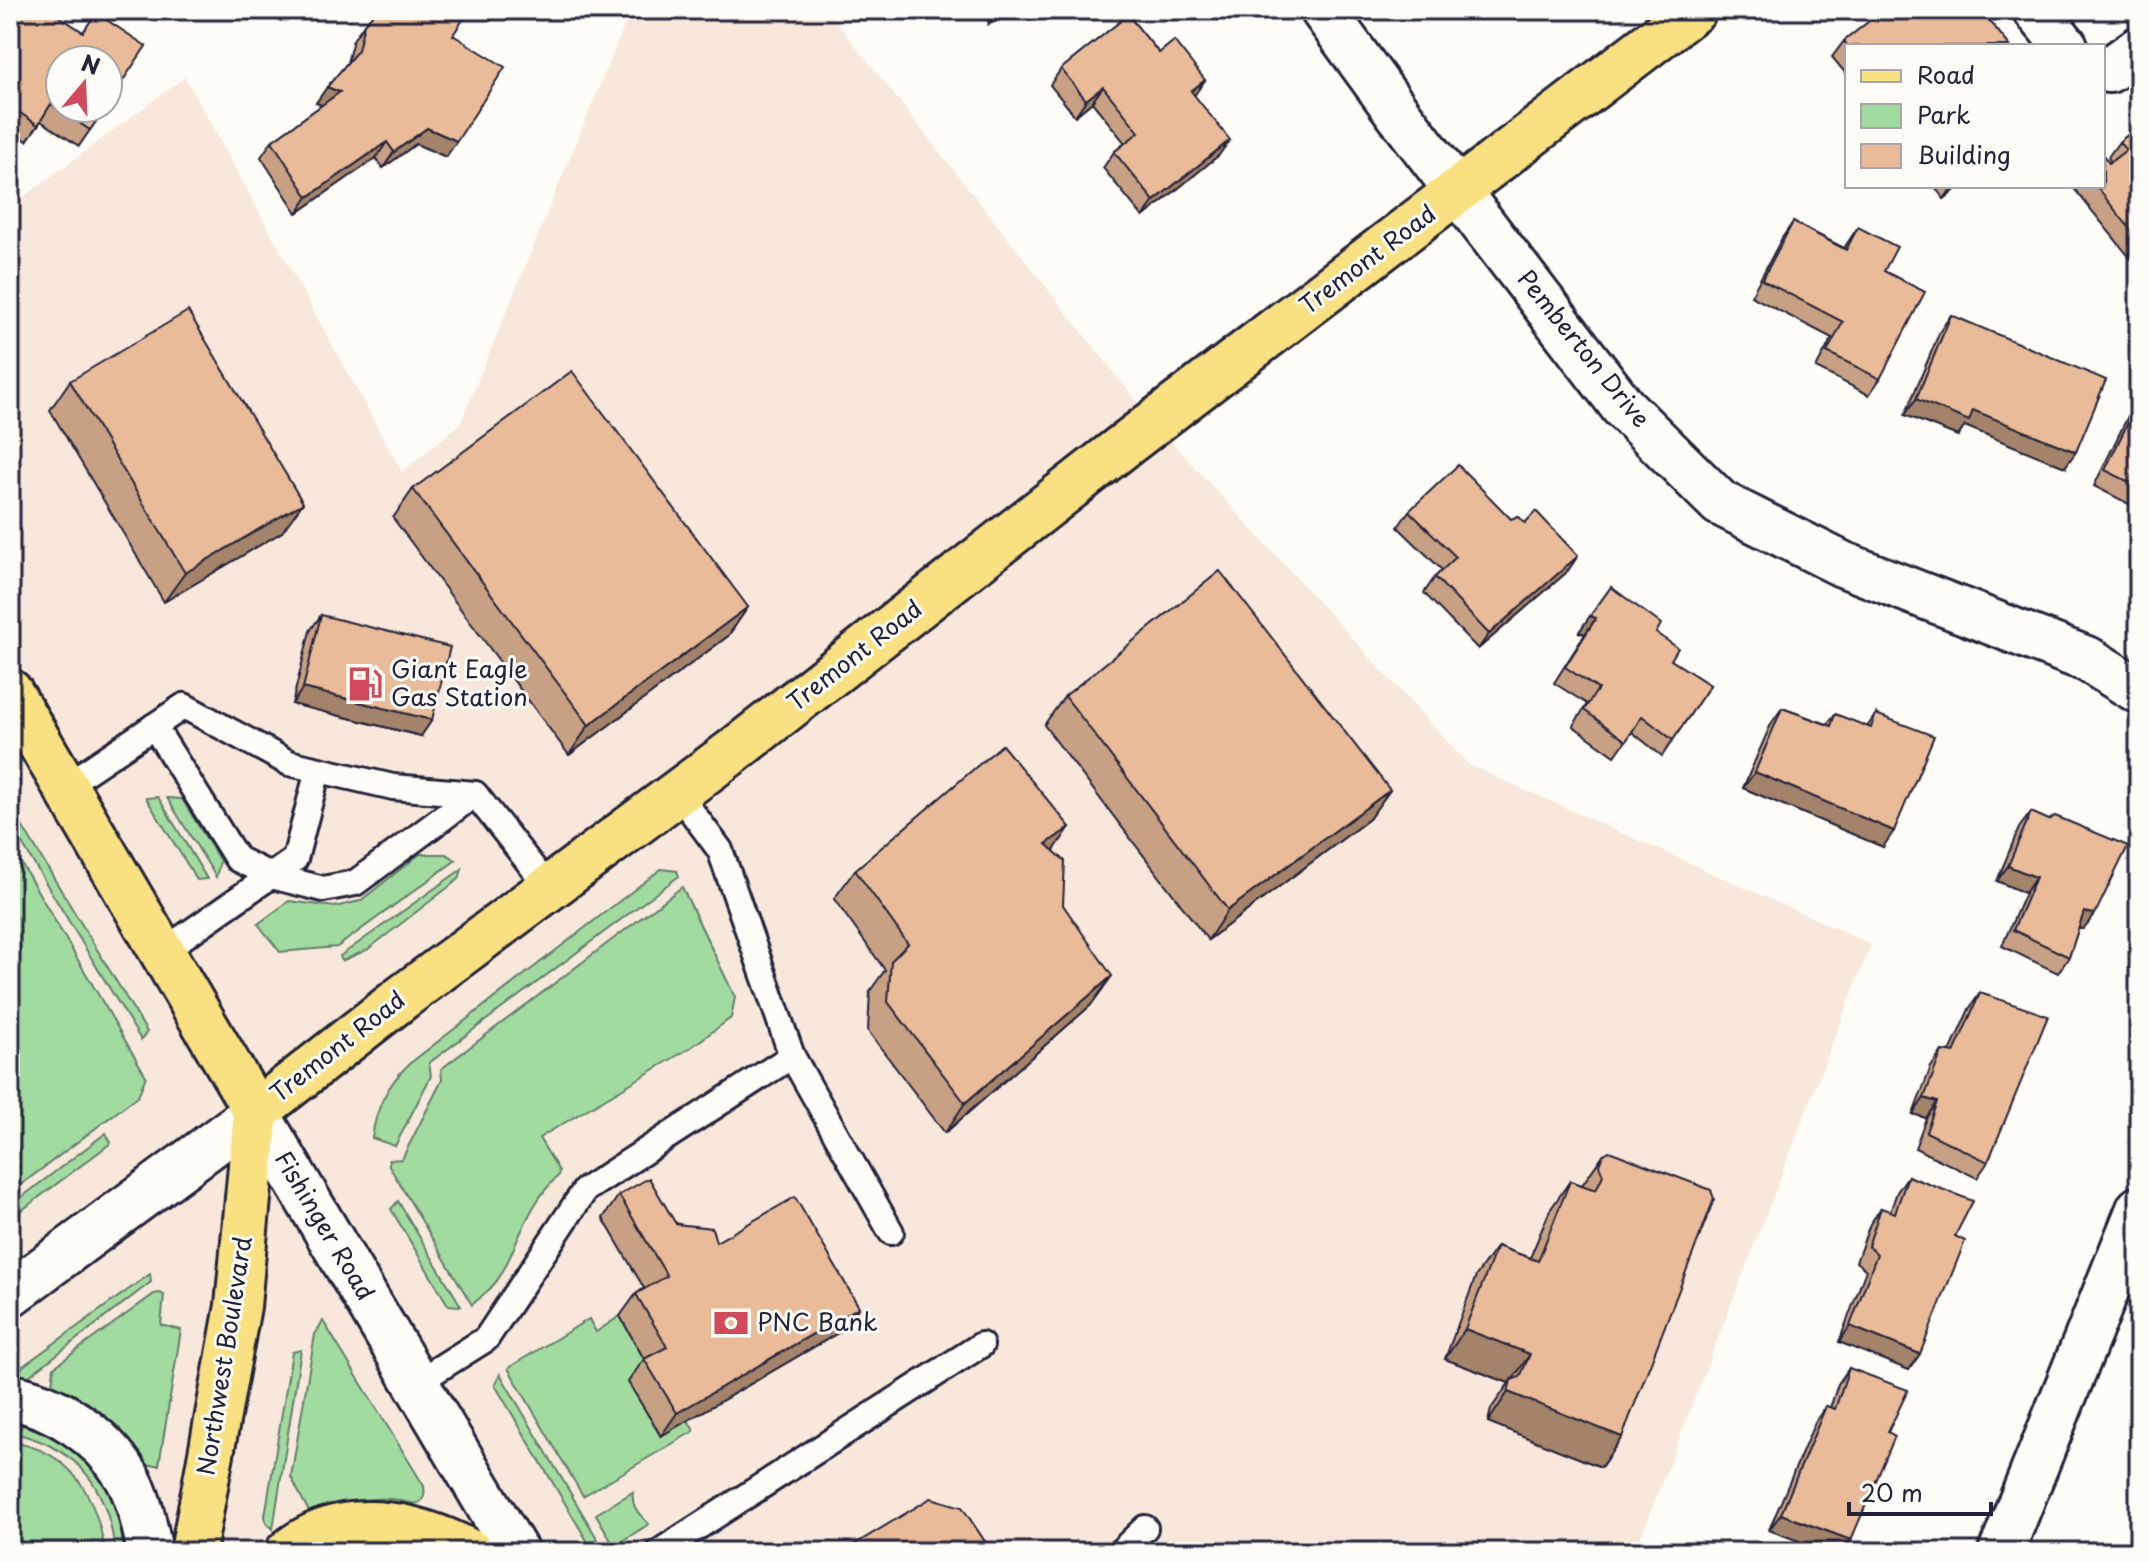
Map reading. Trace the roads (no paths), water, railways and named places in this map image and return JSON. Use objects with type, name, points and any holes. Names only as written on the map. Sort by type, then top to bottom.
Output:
[{"type":"main road","name":"Tremont Road","points":[[256,1112],[395,1002],[677,792],[1694,10]]},
{"type":"main road","name":"Fishinger Road","points":[[12,700],[256,1112]]},
{"type":"main road","name":"Northwest Boulevard","points":[[193,1552],[238,1306],[256,1112]]},
{"type":"main road","points":[[288,1552],[326,1531],[358,1523],[397,1525],[439,1536],[470,1552]]},
{"type":"street","name":"Pemberton Drive","points":[[1323,10],[1397,112],[1623,407],[1720,503],[1842,564],[2089,660],[2139,691]]},
{"type":"street","points":[[2036,10],[2063,44]]},
{"type":"street","points":[[2105,69],[2109,70],[2139,49]]},
{"type":"street","name":"Tremont Road","points":[[10,1294],[256,1112]]},
{"type":"street","name":"Fishinger Road","points":[[256,1112],[516,1552]]},
{"type":"street","points":[[2001,1552],[2139,1209]]},
{"type":"street","points":[[10,1397],[61,1414],[97,1440],[127,1476],[144,1523],[150,1552]]},
{"type":"lane","points":[[65,786],[184,706],[289,763],[393,787],[475,794],[549,888]]},
{"type":"lane","points":[[154,726],[237,859],[272,876],[323,889],[355,883],[475,794]]},
{"type":"lane","points":[[162,952],[295,859],[318,770]]},
{"type":"lane","points":[[677,792],[720,850],[792,1056],[891,1232]]},
{"type":"lane","points":[[416,1383],[486,1339],[585,1190],[792,1056]]},
{"type":"lane","points":[[659,1552],[981,1345]]},
{"type":"lane","points":[[1120,1552],[1145,1528]]},
{"type":"place","name":"Giant Eagle Gas Station","points":[[365,684]]},
{"type":"place","name":"PNC Bank","points":[[731,1323]]}]
